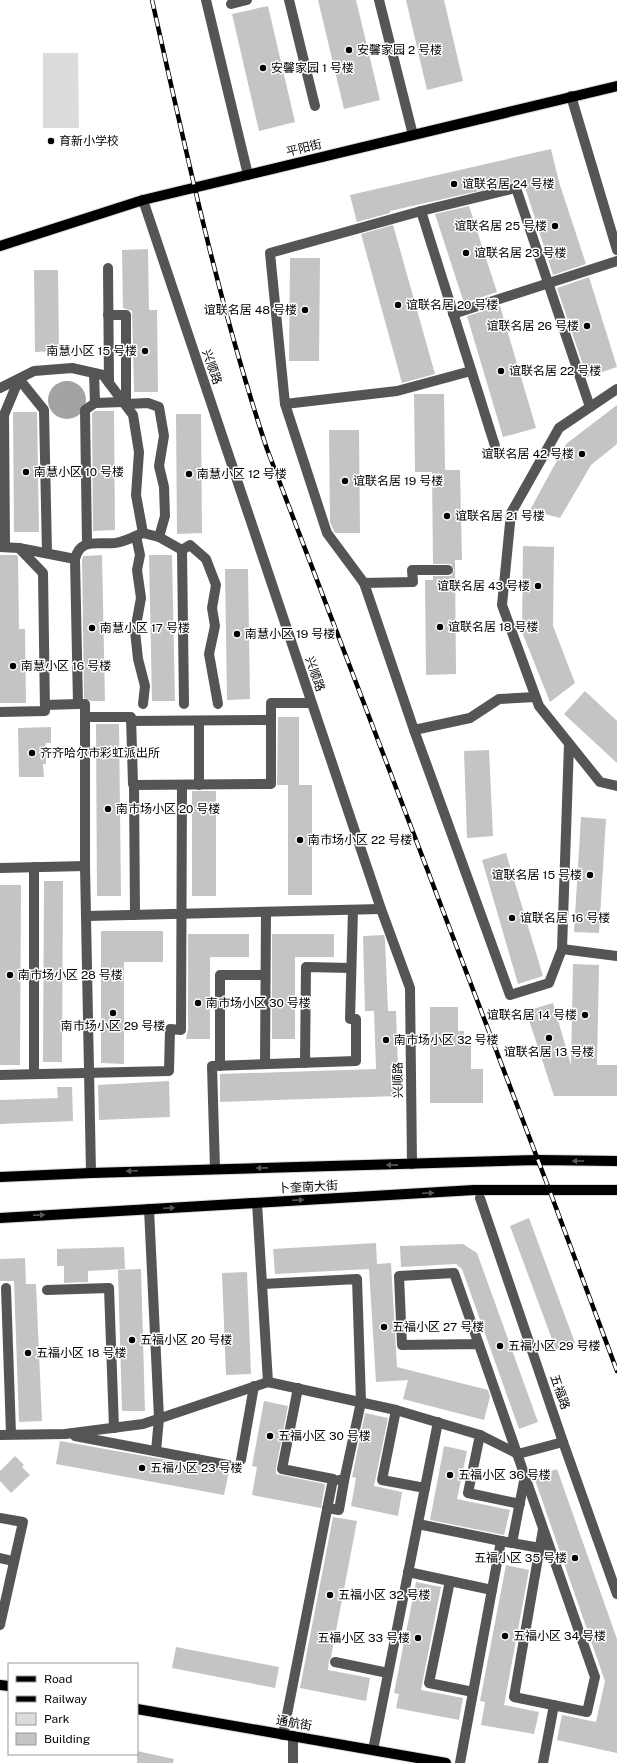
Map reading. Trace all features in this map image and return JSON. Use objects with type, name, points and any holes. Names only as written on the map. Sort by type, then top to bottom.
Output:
[{"type":"main road","name":"平阳街","points":[[0,246],[143,200],[617,86]]},
{"type":"main road","name":"卜奎南大街","points":[[0,1177],[215,1169],[538,1160],[617,1161]]},
{"type":"main road","name":"卜奎南大街","points":[[0,1218],[474,1190],[617,1190]]},
{"type":"main road","name":"通航街","points":[[138,1709],[446,1763]]},
{"type":"street","points":[[206,0],[248,175]]},
{"type":"street","points":[[231,4],[247,0]]},
{"type":"street","points":[[289,0],[316,106]]},
{"type":"street","points":[[379,0],[412,135]]},
{"type":"street","points":[[572,96],[617,250]]},
{"type":"street","points":[[569,744],[562,949],[549,983],[510,995],[414,730],[364,583],[328,533],[285,404],[270,253],[422,211],[516,188],[547,284],[590,407]]},
{"type":"street","name":"兴顺路","points":[[143,200],[311,703],[381,909],[410,988],[412,1164]]},
{"type":"street","points":[[422,211],[494,446]]},
{"type":"street","points":[[453,314],[617,261]]},
{"type":"street","points":[[108,268],[109,383]]},
{"type":"street","points":[[108,315],[126,315],[124,403]]},
{"type":"street","points":[[0,388],[34,371],[72,368],[103,375],[133,415],[139,452],[136,495],[140,555],[137,570],[141,598],[135,631],[138,659],[145,686],[143,704]]},
{"type":"street","points":[[285,404],[397,391],[471,371]]},
{"type":"street","points":[[94,373],[95,403]]},
{"type":"street","points":[[19,379],[2,413],[2,547],[19,548],[75,559]]},
{"type":"street","points":[[19,379],[44,410],[47,554]]},
{"type":"street","points":[[617,389],[559,428],[511,513],[502,605],[539,706],[600,782],[617,786]]},
{"type":"street","points":[[87,543],[85,410],[95,403],[148,403],[159,407],[164,436],[159,466],[164,487],[166,516],[159,537]]},
{"type":"street","points":[[78,704],[75,559],[77,552],[87,543],[119,542],[139,534],[159,537],[182,550]]},
{"type":"street","points":[[182,550],[190,545],[206,559],[216,585],[212,608],[215,626],[209,654],[218,704]]},
{"type":"street","points":[[0,712],[45,711],[43,573],[19,548]]},
{"type":"street","points":[[182,550],[184,704]]},
{"type":"street","points":[[364,583],[412,582],[412,570],[448,570]]},
{"type":"street","points":[[414,730],[470,718],[499,699],[535,697]]},
{"type":"street","points":[[135,915],[134,785],[271,784],[271,703],[311,703]]},
{"type":"street","points":[[45,705],[85,704],[85,866],[91,1173]]},
{"type":"street","points":[[85,717],[131,717],[133,784]]},
{"type":"street","points":[[131,721],[271,720]]},
{"type":"street","points":[[199,721],[200,785]]},
{"type":"street","points":[[0,1075],[169,1071],[170,1029],[181,1030],[182,785]]},
{"type":"street","points":[[0,868],[85,866]]},
{"type":"street","points":[[34,867],[34,1074]]},
{"type":"street","points":[[87,916],[381,909]]},
{"type":"street","points":[[215,1169],[212,1066],[356,1061],[356,1019],[350,1019],[353,910]]},
{"type":"street","points":[[265,1064],[266,912]]},
{"type":"street","points":[[562,949],[617,956]]},
{"type":"street","points":[[305,1063],[306,967],[351,968]]},
{"type":"street","points":[[220,1066],[220,975],[265,975]]},
{"type":"street","name":"五福路","points":[[480,1198],[563,1442],[617,1594]]},
{"type":"street","points":[[258,1203],[268,1382]]},
{"type":"street","points":[[149,1209],[159,1418],[156,1451]]},
{"type":"street","points":[[479,1344],[402,1345],[399,1276],[454,1273],[525,1474],[595,1676],[587,1712],[514,1697],[543,1529]]},
{"type":"street","points":[[263,1284],[357,1280],[361,1402],[339,1510],[328,1508]]},
{"type":"street","points":[[6,1288],[11,1434]]},
{"type":"street","points":[[47,1290],[109,1288],[114,1428]]},
{"type":"street","points":[[0,1434],[65,1434],[143,1424],[268,1382],[396,1410],[438,1422],[480,1435],[518,1454],[563,1442]]},
{"type":"street","points":[[241,1460],[254,1386]]},
{"type":"street","points":[[298,1388],[282,1469],[344,1481]]},
{"type":"street","points":[[396,1410],[382,1480],[425,1488]]},
{"type":"street","points":[[373,1750],[438,1422]]},
{"type":"street","points":[[65,1434],[228,1465]]},
{"type":"street","points":[[480,1435],[468,1493],[520,1504]]},
{"type":"street","points":[[512,1543],[525,1474]]},
{"type":"street","points":[[293,1763],[288,1735],[333,1479]]},
{"type":"street","points":[[0,1518],[23,1522],[0,1625]]},
{"type":"street","points":[[418,1524],[540,1548]]},
{"type":"street","points":[[460,1763],[502,1541]]},
{"type":"street","points":[[0,1558],[14,1561]]},
{"type":"street","points":[[408,1572],[492,1590]]},
{"type":"street","points":[[450,1581],[429,1683],[473,1692]]},
{"type":"street","points":[[335,1662],[388,1673]]},
{"type":"street","points":[[543,1763],[554,1705]]},
{"type":"green space","points":[[43,53],[78,53],[79,128],[43,128]]},
{"type":"shaded area","points":[[67,381],[80,387],[86,400],[80,413],[67,419],[54,413],[48,400],[54,387]]},
{"type":"building","name":"安馨家园 2 号楼","points":[[318,0],[356,0],[380,100],[344,109]]},
{"type":"building","points":[[406,0],[444,0],[463,81],[427,90]]},
{"type":"building","name":"安馨家园 1 号楼","points":[[268,6],[295,122],[259,131],[232,14]]},
{"type":"building","points":[[551,149],[559,182],[586,264],[553,275],[523,181],[390,211],[390,213],[357,222],[350,195]]},
{"type":"building","name":"谊联名居 23 号楼","points":[[469,206],[497,292],[464,303],[435,214]]},
{"type":"building","name":"谊联名居 20 号楼","points":[[393,225],[435,374],[402,383],[361,234]]},
{"type":"building","name":"南慧小区 15 号楼","points":[[148,249],[149,310],[157,310],[158,392],[134,392],[132,311],[123,308],[122,250]]},
{"type":"building","name":"谊联名居 48 号楼","points":[[290,258],[320,258],[319,361],[289,361]]},
{"type":"building","points":[[34,270],[58,270],[59,351],[35,352]]},
{"type":"building","name":"谊联名居 26 号楼","points":[[589,277],[617,367],[587,377],[557,288]]},
{"type":"building","name":"谊联名居 22 号楼","points":[[500,306],[536,428],[503,437],[467,316]]},
{"type":"building","name":"谊联名居 21 号楼","points":[[414,394],[444,394],[445,470],[460,470],[462,560],[455,560],[456,674],[426,675],[425,580],[433,580],[433,576],[451,576],[454,570],[451,564],[433,564],[432,472],[415,472]]},
{"type":"building","name":"谊联名居 42 号楼","points":[[617,405],[617,444],[591,465],[560,518],[530,510],[566,444]]},
{"type":"building","points":[[95,411],[114,411],[115,530],[93,531],[92,413]]},
{"type":"building","name":"南慧小区 10 号楼","points":[[13,412],[37,412],[39,532],[14,532]]},
{"type":"building","name":"南慧小区 12 号楼","points":[[176,414],[201,414],[202,533],[177,534]]},
{"type":"building","name":"谊联名居 19 号楼","points":[[329,430],[359,430],[360,533],[335,533],[330,522]]},
{"type":"building","name":"谊联名居 43 号楼","points":[[523,546],[554,547],[553,626],[575,683],[550,702],[522,632]]},
{"type":"building","name":"南慧小区 16 号楼","points":[[0,555],[17,555],[18,557],[19,629],[25,629],[26,703],[0,703]]},
{"type":"building","name":"南慧小区 17 号楼","points":[[102,555],[105,701],[91,701],[84,698],[82,560],[83,556]]},
{"type":"building","points":[[149,555],[172,555],[175,701],[152,701]]},
{"type":"building","name":"南慧小区 19 号楼","points":[[225,569],[248,569],[250,699],[227,700]]},
{"type":"building","points":[[585,691],[617,721],[617,763],[564,714]]},
{"type":"building","name":"南市场小区 22 号楼","points":[[278,717],[299,717],[299,785],[312,785],[312,895],[288,895],[288,785],[277,785]]},
{"type":"building","name":"南市场小区 20 号楼","points":[[96,724],[119,724],[121,896],[97,896]]},
{"type":"building","name":"齐齐哈尔市彩虹派出所","points":[[51,727],[51,743],[46,743],[46,764],[43,764],[44,777],[19,777],[18,728]]},
{"type":"building","points":[[489,750],[493,836],[467,838],[464,751]]},
{"type":"building","points":[[192,791],[216,791],[216,896],[192,896]]},
{"type":"building","name":"谊联名居 15 号楼","points":[[581,817],[606,819],[599,933],[574,932]]},
{"type":"building","name":"谊联名居 16 号楼","points":[[506,853],[543,976],[518,984],[482,860]]},
{"type":"building","points":[[44,881],[63,881],[62,1062],[43,1062]]},
{"type":"building","name":"南市场小区 28 号楼","points":[[0,885],[21,885],[20,1065],[0,1065]]},
{"type":"building","name":"南市场小区 29 号楼","points":[[101,931],[163,931],[163,962],[124,962],[124,1064],[101,1063]]},
{"type":"building","name":"南市场小区 30 号楼","points":[[188,934],[249,934],[249,957],[210,957],[210,1039],[186,1039],[188,1030]]},
{"type":"building","points":[[272,934],[334,934],[334,957],[295,957],[295,1039],[272,1039]]},
{"type":"building","name":"南市场小区 32 号楼","points":[[384,935],[388,1011],[396,1011],[399,1096],[220,1102],[220,1074],[376,1069],[374,1011],[365,1011],[363,936]]},
{"type":"building","points":[[573,964],[599,965],[597,1065],[617,1065],[617,1096],[554,1096],[526,1011],[553,1003],[571,1065]]},
{"type":"building","points":[[430,1007],[458,1007],[458,1031],[464,1031],[464,1041],[471,1041],[471,1069],[483,1069],[483,1103],[430,1103]]},
{"type":"building","points":[[169,1081],[170,1117],[99,1120],[98,1085]]},
{"type":"building","points":[[57,1087],[72,1087],[73,1121],[0,1124],[0,1100],[58,1098]]},
{"type":"building","points":[[529,1218],[575,1343],[556,1350],[510,1226]]},
{"type":"building","name":"五福小区 27 号楼","points":[[376,1243],[377,1264],[391,1263],[397,1367],[488,1390],[490,1397],[484,1420],[403,1399],[408,1380],[376,1382],[369,1269],[275,1274],[273,1249]]},
{"type":"building","name":"五福小区 29 号楼","points":[[463,1244],[477,1253],[538,1422],[519,1429],[462,1269],[456,1264],[401,1267],[400,1246]]},
{"type":"building","points":[[124,1247],[125,1269],[88,1271],[88,1282],[64,1283],[64,1266],[57,1266],[57,1249]]},
{"type":"building","name":"五福小区 18 号楼","points":[[25,1258],[26,1284],[36,1284],[42,1421],[19,1422],[14,1281],[0,1281],[0,1259]]},
{"type":"building","name":"五福小区 20 号楼","points":[[141,1269],[145,1411],[122,1411],[118,1270]]},
{"type":"building","points":[[247,1272],[251,1374],[226,1375],[222,1273]]},
{"type":"building","name":"五福小区 30 号楼","points":[[264,1401],[288,1406],[276,1474],[325,1484],[321,1508],[252,1495],[257,1467],[252,1466]]},
{"type":"building","points":[[365,1413],[388,1418],[374,1486],[402,1492],[398,1516],[351,1506],[356,1478],[352,1477]]},
{"type":"building","name":"五福小区 23 号楼","points":[[60,1441],[229,1471],[224,1495],[56,1464]]},
{"type":"building","name":"五福小区 36 号楼","points":[[444,1446],[467,1451],[457,1499],[510,1510],[504,1535],[430,1520]]},
{"type":"building","points":[[15,1456],[24,1465],[22,1467],[30,1475],[11,1493],[0,1481],[0,1471]]},
{"type":"building","name":"五福小区 35 号楼","points":[[557,1469],[617,1639],[617,1753],[557,1740],[562,1715],[596,1722],[605,1681],[534,1477]]},
{"type":"building","name":"五福小区 32 号楼","points":[[333,1517],[357,1521],[328,1670],[370,1678],[366,1701],[300,1688]]},
{"type":"building","name":"五福小区 34 号楼","points":[[506,1565],[529,1570],[504,1705],[539,1712],[534,1734],[481,1725],[485,1702],[480,1701]]},
{"type":"building","name":"五福小区 33 号楼","points":[[416,1582],[441,1587],[421,1690],[463,1698],[459,1720],[396,1708],[399,1694],[394,1693]]},
{"type":"building","points":[[176,1647],[279,1667],[275,1688],[172,1668]]},
{"type":"building","points":[[138,1751],[174,1759],[173,1763],[137,1763]]},
{"type":"railway","points":[[152,0],[190,170],[218,282],[249,394],[267,449],[617,1371]]},
{"type":"place","name":"安馨家园 2 号楼","points":[[349,50]]},
{"type":"place","name":"安馨家园 1 号楼","points":[[263,68]]},
{"type":"place","name":"育新小学校","points":[[51,141]]},
{"type":"place","name":"谊联名居 24 号楼","points":[[454,184]]},
{"type":"place","name":"谊联名居 25 号楼","points":[[555,226]]},
{"type":"place","name":"谊联名居 23 号楼","points":[[466,253]]},
{"type":"place","name":"谊联名居 20 号楼","points":[[398,305]]},
{"type":"place","name":"谊联名居 48 号楼","points":[[305,310]]},
{"type":"place","name":"谊联名居 26 号楼","points":[[587,326]]},
{"type":"place","name":"南慧小区 15 号楼","points":[[145,351]]},
{"type":"place","name":"谊联名居 22 号楼","points":[[501,371]]},
{"type":"place","name":"谊联名居 42 号楼","points":[[582,454]]},
{"type":"place","name":"南慧小区 10 号楼","points":[[26,472]]},
{"type":"place","name":"南慧小区 12 号楼","points":[[189,474]]},
{"type":"place","name":"谊联名居 19 号楼","points":[[345,481]]},
{"type":"place","name":"谊联名居 21 号楼","points":[[447,516]]},
{"type":"place","name":"谊联名居 43 号楼","points":[[538,586]]},
{"type":"place","name":"谊联名居 18 号楼","points":[[440,627]]},
{"type":"place","name":"南慧小区 17 号楼","points":[[92,628]]},
{"type":"place","name":"南慧小区 19 号楼","points":[[237,634]]},
{"type":"place","name":"南慧小区 16 号楼","points":[[13,666]]},
{"type":"place","name":"齐齐哈尔市彩虹派出所","points":[[32,753]]},
{"type":"place","name":"南市场小区 20 号楼","points":[[108,809]]},
{"type":"place","name":"南市场小区 22 号楼","points":[[300,840]]},
{"type":"place","name":"谊联名居 15 号楼","points":[[590,875]]},
{"type":"place","name":"谊联名居 16 号楼","points":[[512,918]]},
{"type":"place","name":"南市场小区 28 号楼","points":[[10,975]]},
{"type":"place","name":"南市场小区 30 号楼","points":[[198,1003]]},
{"type":"place","name":"南市场小区 29 号楼","points":[[113,1013]]},
{"type":"place","name":"谊联名居 14 号楼","points":[[585,1015]]},
{"type":"place","name":"谊联名居 13 号楼","points":[[549,1038]]},
{"type":"place","name":"南市场小区 32 号楼","points":[[386,1040]]},
{"type":"place","name":"五福小区 27 号楼","points":[[384,1327]]},
{"type":"place","name":"五福小区 20 号楼","points":[[132,1340]]},
{"type":"place","name":"五福小区 29 号楼","points":[[500,1346]]},
{"type":"place","name":"五福小区 18 号楼","points":[[28,1353]]},
{"type":"place","name":"五福小区 30 号楼","points":[[270,1436]]},
{"type":"place","name":"五福小区 23 号楼","points":[[142,1468]]},
{"type":"place","name":"五福小区 36 号楼","points":[[450,1475]]},
{"type":"place","name":"五福小区 35 号楼","points":[[575,1558]]},
{"type":"place","name":"五福小区 32 号楼","points":[[330,1595]]},
{"type":"place","name":"五福小区 34 号楼","points":[[505,1636]]},
{"type":"place","name":"五福小区 33 号楼","points":[[418,1638]]}]
